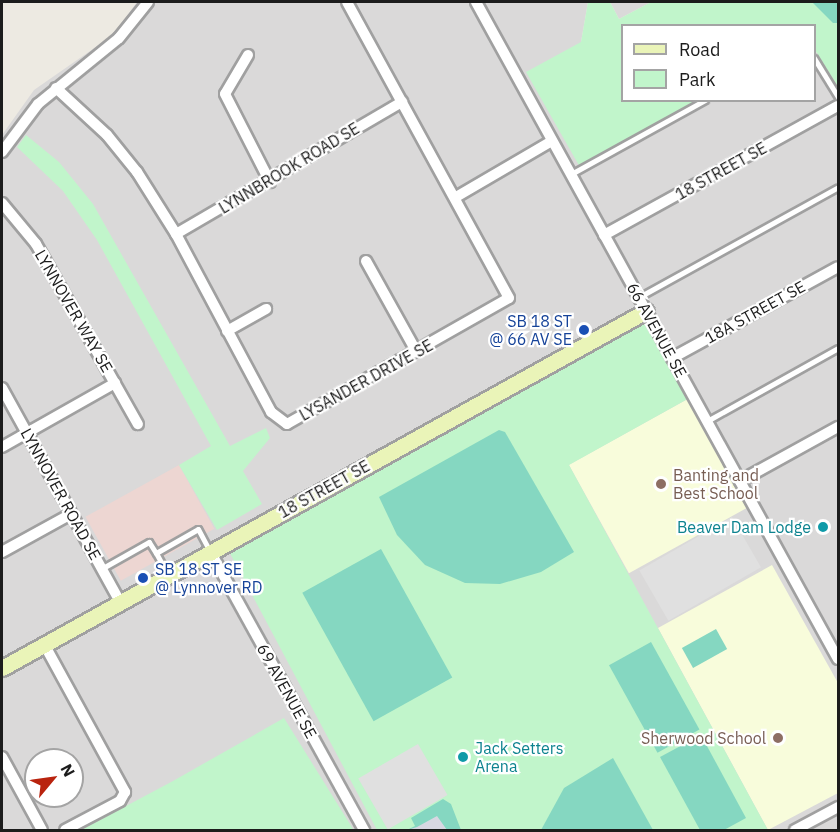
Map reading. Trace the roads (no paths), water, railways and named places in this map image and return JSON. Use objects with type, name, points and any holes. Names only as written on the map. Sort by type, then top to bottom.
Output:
[{"type":"street","points":[[2,152],[56,88],[119,38],[148,2]]},
{"type":"street","name":"LYSANDER DRIVE SE","points":[[56,88],[112,142],[176,234],[227,331],[282,424],[509,298],[456,197],[347,2]]},
{"type":"street","name":"66 AVENUE SE","points":[[476,2],[838,657]]},
{"type":"street","points":[[249,55],[225,94],[270,182]]},
{"type":"street","name":"LYNNBROOK ROAD SE","points":[[176,234],[270,182],[402,102]]},
{"type":"street","name":"18 STREET SE","points":[[604,235],[838,106]]},
{"type":"street","points":[[456,197],[552,141]]},
{"type":"street","name":"LYNNOVER WAY SE","points":[[2,203],[36,244],[138,424]]},
{"type":"street","points":[[366,261],[416,351]]},
{"type":"street","name":"18A STREET SE","points":[[672,358],[838,267]]},
{"type":"street","name":"18 STREET SE","points":[[2,668],[643,304]]},
{"type":"street","points":[[227,331],[266,309]]},
{"type":"street","points":[[2,447],[115,383]]},
{"type":"street","name":"LYNNOVER ROAD SE","points":[[2,388],[120,602]]},
{"type":"street","points":[[740,481],[838,427]]},
{"type":"street","points":[[2,552],[71,514]]},
{"type":"street","name":"69 AVENUE SE","points":[[210,551],[363,830]]},
{"type":"street","points":[[44,644],[125,792],[120,801],[65,831]]},
{"type":"street","points":[[2,757],[42,831]]},
{"type":"street","points":[[795,831],[838,807]]},
{"type":"lane","points":[[816,61],[838,97]]},
{"type":"lane","points":[[571,174],[701,102]]},
{"type":"lane","points":[[643,304],[838,187]]},
{"type":"lane","points":[[707,421],[838,348]]},
{"type":"lane","points":[[156,553],[198,529],[210,551]]},
{"type":"lane","points":[[102,569],[149,542],[168,575]]},
{"type":"place","name":"SB 18 ST @ 66 AV SE","points":[[584,330]]},
{"type":"place","name":"Banting and Best School","points":[[661,484]]},
{"type":"place","name":"Beaver Dam Lodge","points":[[823,527]]},
{"type":"place","name":"SB 18 ST SE @ Lynnover RD","points":[[143,578]]},
{"type":"place","name":"Sherwood School","points":[[778,738]]},
{"type":"place","name":"Jack Setters Arena","points":[[463,757]]}]
